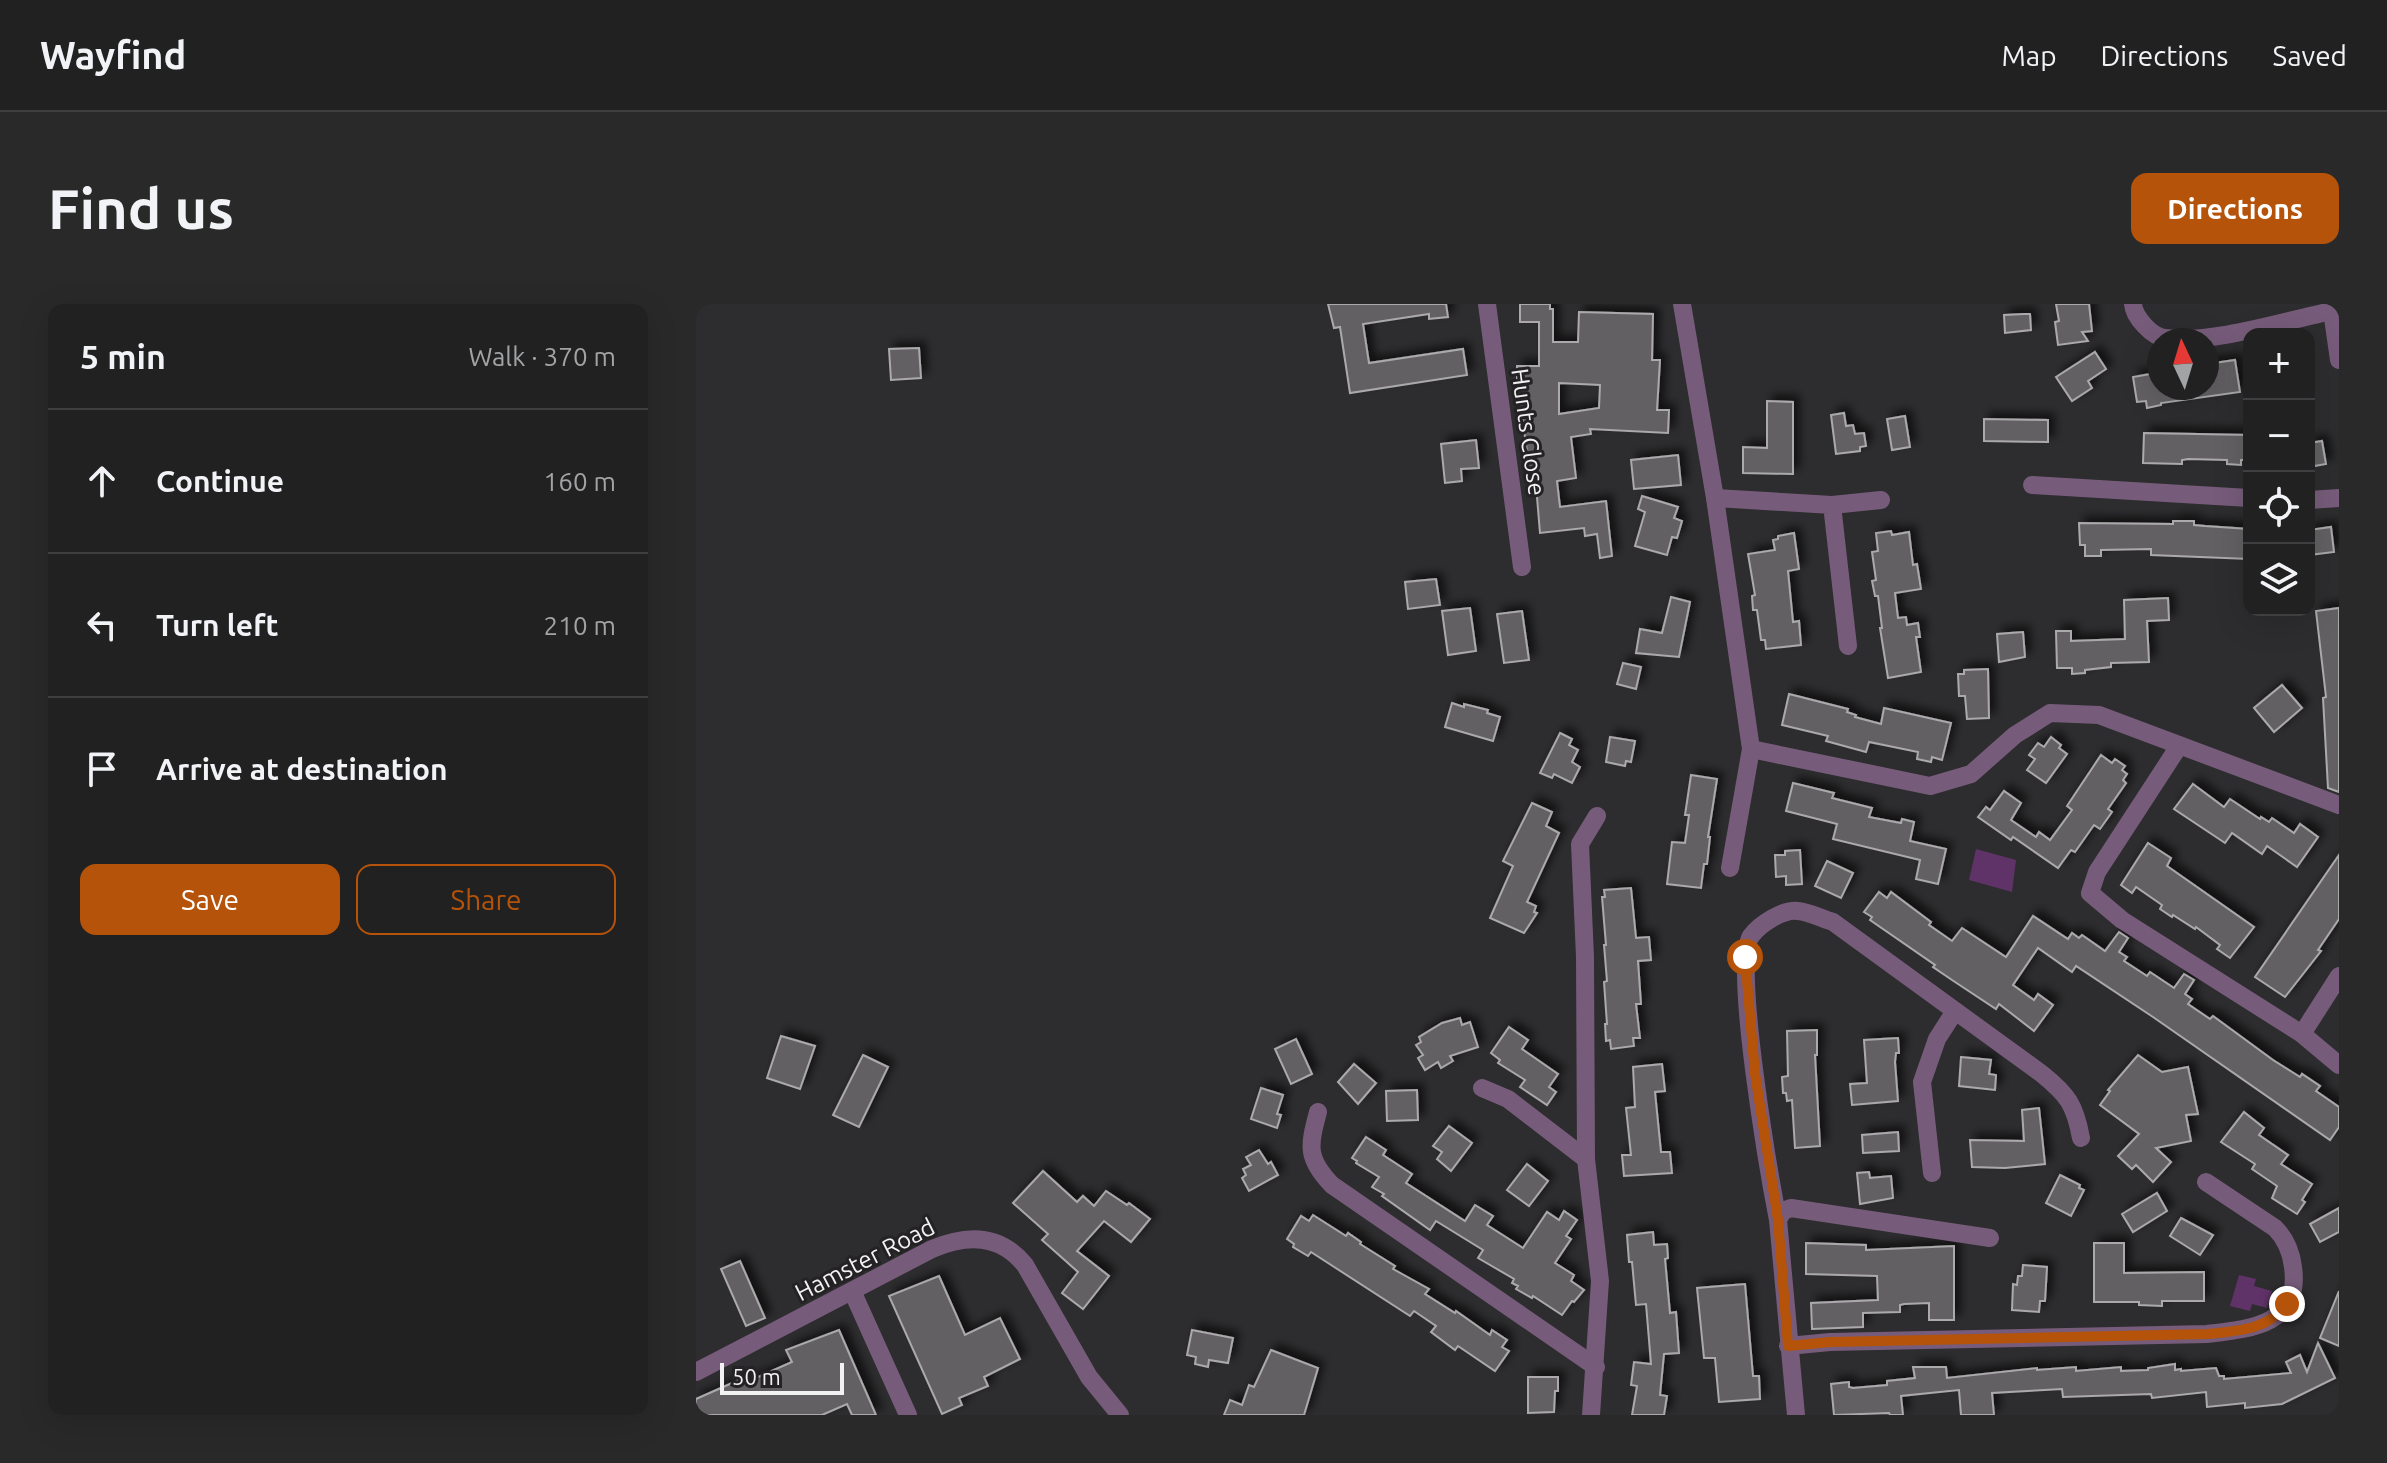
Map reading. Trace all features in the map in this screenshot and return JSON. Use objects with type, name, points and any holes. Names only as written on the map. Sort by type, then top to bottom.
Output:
[{"type":"street","name":"Hunts Close","points":[[1487,304],[1522,567]]},
{"type":"street","points":[[1682,304],[1715,498],[1751,749],[1730,868]]},
{"type":"street","points":[[2133,304],[2133,310],[2149,330],[2162,339],[2206,338],[2332,308],[2339,360]]},
{"type":"street","points":[[2032,485],[2243,498]]},
{"type":"street","points":[[1715,498],[1832,505],[1881,500]]},
{"type":"street","points":[[2315,500],[2339,498]]},
{"type":"street","points":[[1832,505],[1848,646]]},
{"type":"street","points":[[1751,749],[1930,786],[1971,774],[2015,735],[2050,713],[2099,715],[2339,805]]},
{"type":"street","points":[[2179,746],[2097,872],[2090,893],[2122,920],[2302,1034],[2339,1065]]},
{"type":"street","points":[[1591,1415],[1600,1281],[1586,1159],[1585,957],[1580,844],[1597,816]]},
{"type":"street","points":[[1796,1415],[1778,1220],[1757,1088],[1745,980],[1745,957],[1750,937],[1769,920],[1796,910],[1833,922],[2065,1093],[2077,1114],[2081,1138]]},
{"type":"street","points":[[2302,1034],[2339,976]]},
{"type":"street","points":[[1932,1173],[1922,1082],[1937,1039],[1955,1011]]},
{"type":"street","points":[[1482,1088],[1508,1099],[1586,1159]]},
{"type":"street","points":[[1318,1112],[1309,1143],[1313,1161],[1332,1185],[1596,1367]]},
{"type":"street","points":[[1788,1346],[1830,1342],[2207,1334],[2258,1326],[2280,1314],[2287,1304],[2294,1281],[2291,1252],[2282,1234],[2275,1228],[2206,1182]]},
{"type":"street","points":[[1778,1220],[1783,1211],[1791,1208],[1990,1238]]},
{"type":"street","name":"Hamster Road","points":[[696,1372],[943,1245],[981,1238],[1001,1244],[1019,1257],[1089,1377],[1120,1415]]},
{"type":"street","points":[[853,1293],[908,1415]]},
{"type":"shaded area","points":[[1976,849],[2016,860],[2012,892],[1969,880]]},
{"type":"shaded area","points":[[2239,1275],[2256,1279],[2254,1286],[2272,1291],[2267,1308],[2252,1304],[2250,1311],[2230,1306]]},
{"type":"building","points":[[1328,304],[1446,304],[1448,317],[1429,319],[1429,314],[1363,324],[1369,363],[1463,349],[1467,375],[1350,393],[1340,327],[1334,328]]},
{"type":"building","points":[[1520,304],[1550,304],[1550,309],[1553,309],[1553,342],[1578,342],[1579,312],[1653,314],[1652,360],[1660,360],[1657,410],[1669,410],[1668,433],[1590,429],[1591,434],[1571,437],[1576,478],[1557,481],[1560,507],[1606,501],[1612,556],[1600,558],[1597,534],[1585,536],[1584,528],[1540,533],[1535,473],[1526,474],[1524,459],[1528,459],[1517,393],[1517,366],[1539,366],[1539,322],[1520,322]],"holes":[[[1559,383],[1600,385],[1599,408],[1559,414]]]},
{"type":"building","points":[[2056,304],[2089,304],[2092,331],[2082,332],[2088,341],[2058,345]]},
{"type":"building","points":[[2030,314],[2031,330],[2005,333],[2004,315]]},
{"type":"building","points":[[919,348],[921,378],[891,380],[889,349]]},
{"type":"building","points":[[2095,352],[2106,369],[2088,381],[2092,388],[2072,401],[2056,377]]},
{"type":"building","points":[[2235,360],[2240,392],[2219,395],[2219,362]]},
{"type":"building","points":[[2147,375],[2147,400],[2183,400],[2147,408],[2146,401],[2137,402],[2133,377]]},
{"type":"building","points":[[1767,401],[1793,402],[1793,474],[1743,473],[1743,447],[1767,448]]},
{"type":"building","points":[[1844,413],[1846,426],[1853,425],[1855,434],[1864,433],[1866,446],[1860,447],[1860,451],[1836,454],[1831,415]]},
{"type":"building","points":[[1905,416],[1910,447],[1892,450],[1887,419]]},
{"type":"building","points":[[1984,419],[2048,420],[2048,442],[1984,441]]},
{"type":"building","points":[[2144,433],[2243,435],[2241,465],[2227,464],[2227,460],[2188,459],[2182,460],[2182,464],[2143,463]]},
{"type":"building","points":[[1476,440],[1479,468],[1461,469],[1462,481],[1445,483],[1441,444]]},
{"type":"building","points":[[2322,441],[2326,464],[2315,466],[2315,442]]},
{"type":"building","points":[[1678,455],[1681,485],[1634,489],[1631,460]]},
{"type":"building","points":[[1642,496],[1678,507],[1674,518],[1682,521],[1677,538],[1672,537],[1667,555],[1635,546],[1645,512],[1638,509]]},
{"type":"building","points":[[2173,521],[2194,521],[2194,525],[2243,529],[2243,559],[2151,555],[2151,549],[2101,550],[2101,556],[2085,556],[2085,545],[2080,545],[2079,523],[2173,524]]},
{"type":"building","points":[[2331,527],[2334,552],[2315,554],[2315,529]]},
{"type":"building","points":[[1891,531],[1892,535],[1909,532],[1913,565],[1917,564],[1921,589],[1895,593],[1898,618],[1906,617],[1907,625],[1918,623],[1920,637],[1916,637],[1921,672],[1888,678],[1878,596],[1875,596],[1872,581],[1876,580],[1872,552],[1878,551],[1876,533]]},
{"type":"building","points":[[1794,533],[1799,569],[1788,571],[1793,622],[1799,621],[1801,645],[1766,649],[1765,640],[1761,640],[1757,610],[1753,610],[1752,596],[1755,595],[1748,554],[1775,550],[1773,540]]},
{"type":"building","points":[[1436,579],[1440,605],[1408,609],[1405,582]]},
{"type":"building","points":[[1671,597],[1690,602],[1679,657],[1636,653],[1640,629],[1662,633]]},
{"type":"building","points":[[2168,598],[2169,620],[2147,621],[2149,662],[2111,663],[2111,667],[2072,674],[2072,668],[2057,668],[2056,631],[2071,631],[2071,641],[2125,639],[2124,600]]},
{"type":"building","points":[[1470,608],[1476,651],[1448,655],[1442,611]]},
{"type":"building","points":[[2339,608],[2339,792],[2328,788],[2323,698],[2326,697],[2316,611]]},
{"type":"building","points":[[1522,611],[1529,660],[1504,663],[1497,614]]},
{"type":"building","points":[[2023,632],[2025,657],[1999,662],[1997,634]]},
{"type":"building","points":[[1623,663],[1641,667],[1636,689],[1617,684]]},
{"type":"building","points":[[1988,669],[1989,718],[1967,719],[1965,696],[1959,696],[1958,674],[1964,674],[1964,670]]},
{"type":"building","points":[[2282,685],[2302,708],[2274,732],[2254,708]]},
{"type":"building","points":[[1789,694],[1848,709],[1847,712],[1855,717],[1881,724],[1884,708],[1951,723],[1942,760],[1932,757],[1931,762],[1917,759],[1918,752],[1869,742],[1866,752],[1826,741],[1828,736],[1782,725]]},
{"type":"building","points":[[1452,703],[1488,710],[1487,713],[1500,717],[1493,741],[1445,727]]},
{"type":"building","points":[[1560,733],[1572,739],[1569,745],[1578,750],[1572,762],[1580,767],[1572,783],[1554,774],[1552,778],[1540,773]]},
{"type":"building","points":[[1610,737],[1635,741],[1631,762],[1626,761],[1625,766],[1606,762]]},
{"type":"building","points":[[2051,737],[2067,754],[2046,783],[2027,770],[2035,759],[2029,755],[2038,743],[2044,747]]},
{"type":"building","points":[[2101,755],[2112,763],[2115,759],[2125,766],[2122,770],[2127,774],[2123,780],[2126,783],[2108,809],[2112,812],[2100,829],[2094,825],[2075,852],[2071,850],[2058,868],[1978,817],[1986,807],[1990,810],[2004,791],[2021,803],[2011,820],[2036,837],[2039,832],[2050,840],[2072,810],[2067,806]]},
{"type":"building","points":[[1691,775],[1717,779],[1707,864],[1704,864],[1701,888],[1667,884],[1672,842],[1685,843],[1689,815],[1685,815]]},
{"type":"building","points":[[1793,783],[1834,793],[1832,798],[1872,808],[1869,817],[1901,823],[1902,819],[1914,822],[1910,841],[1946,849],[1938,884],[1916,879],[1920,860],[1833,839],[1837,824],[1786,811]]},
{"type":"building","points":[[2193,784],[2224,807],[2230,799],[2260,819],[2269,822],[2272,818],[2294,833],[2300,824],[2318,837],[2297,867],[2267,846],[2262,854],[2232,833],[2225,843],[2174,809]]},
{"type":"building","points":[[1532,803],[1552,812],[1546,826],[1559,833],[1527,902],[1536,906],[1534,912],[1537,913],[1524,933],[1490,918],[1513,866],[1503,861]]},
{"type":"building","points":[[2148,843],[2171,858],[2167,866],[2254,927],[2230,958],[2217,949],[2220,945],[2196,927],[2160,909],[2162,905],[2136,887],[2132,893],[2121,885]]},
{"type":"building","points":[[1800,850],[1802,884],[1786,885],[1786,876],[1776,877],[1775,855]]},
{"type":"building","points":[[2339,855],[2339,919],[2318,950],[2321,951],[2285,997],[2255,977]]},
{"type":"building","points":[[1827,861],[1853,873],[1841,898],[1815,886]]},
{"type":"building","points":[[1631,888],[1636,938],[1649,937],[1651,960],[1638,961],[1641,1004],[1636,1004],[1640,1038],[1633,1038],[1634,1046],[1611,1049],[1610,1040],[1606,1041],[1606,945],[1602,897],[1605,897],[1604,890]]},
{"type":"building","points":[[1879,892],[1887,898],[1891,892],[1952,941],[1962,928],[2006,957],[2033,916],[2068,939],[2072,933],[2079,938],[2082,935],[2105,951],[2119,932],[2128,938],[2119,952],[2127,957],[2124,961],[2147,976],[2150,972],[2174,988],[2184,974],[2194,980],[2185,994],[2192,999],[2188,1004],[2210,1019],[2213,1016],[2273,1060],[2320,1086],[2316,1091],[2339,1107],[2339,1127],[2330,1140],[2076,966],[2072,972],[2038,948],[2013,985],[2034,1000],[2038,994],[2053,1005],[2034,1031],[1999,1004],[1996,1009],[1955,982],[1870,920],[1872,917],[1864,912]]},
{"type":"building","points":[[1460,1018],[1462,1025],[1470,1022],[1478,1047],[1450,1056],[1453,1061],[1441,1068],[1438,1062],[1425,1070],[1418,1058],[1423,1055],[1416,1045],[1421,1042],[1419,1037],[1442,1023]]},
{"type":"building","points":[[1509,1027],[1528,1040],[1522,1049],[1558,1074],[1549,1087],[1556,1092],[1547,1105],[1520,1087],[1525,1080],[1498,1063],[1500,1060],[1491,1053]]},
{"type":"building","points":[[1817,1030],[1815,1055],[1820,1146],[1795,1148],[1792,1100],[1787,1101],[1786,1093],[1783,1093],[1782,1077],[1788,1076],[1787,1031]]},
{"type":"building","points":[[781,1036],[815,1046],[800,1089],[767,1078]]},
{"type":"building","points":[[1898,1038],[1899,1053],[1896,1053],[1895,1062],[1898,1101],[1852,1105],[1850,1084],[1867,1083],[1864,1040]]},
{"type":"building","points":[[1296,1039],[1312,1074],[1291,1084],[1275,1049]]},
{"type":"building","points":[[863,1055],[888,1067],[859,1127],[833,1115]]},
{"type":"building","points":[[2138,1055],[2162,1072],[2188,1067],[2198,1114],[2186,1115],[2191,1141],[2156,1148],[2171,1162],[2153,1182],[2136,1165],[2132,1169],[2118,1156],[2139,1134],[2100,1105],[2108,1090]]},
{"type":"building","points":[[1961,1057],[1991,1060],[1989,1074],[1996,1075],[1995,1090],[1959,1086]]},
{"type":"building","points":[[1354,1064],[1376,1083],[1358,1104],[1338,1082]]},
{"type":"building","points":[[1662,1064],[1665,1091],[1655,1092],[1661,1152],[1670,1152],[1672,1173],[1624,1176],[1622,1155],[1631,1155],[1626,1108],[1635,1107],[1633,1067]]},
{"type":"building","points":[[1261,1088],[1283,1095],[1277,1114],[1281,1115],[1277,1128],[1251,1119]]},
{"type":"building","points":[[1417,1090],[1418,1120],[1387,1121],[1386,1091]]},
{"type":"building","points":[[2039,1108],[2045,1164],[1972,1167],[1970,1140],[2024,1141],[2022,1110]]},
{"type":"building","points":[[2244,1112],[2264,1128],[2259,1135],[2288,1155],[2281,1164],[2312,1184],[2297,1214],[2272,1198],[2277,1186],[2252,1169],[2255,1164],[2221,1142]]},
{"type":"building","points":[[1449,1126],[1472,1143],[1451,1171],[1437,1159],[1442,1152],[1433,1146]]},
{"type":"building","points":[[1898,1132],[1899,1151],[1863,1153],[1862,1135]]},
{"type":"building","points":[[1366,1137],[1386,1150],[1383,1155],[1412,1174],[1406,1183],[1465,1221],[1475,1205],[1493,1216],[1487,1225],[1523,1248],[1547,1212],[1559,1220],[1564,1211],[1577,1220],[1566,1236],[1571,1239],[1555,1263],[1574,1275],[1571,1281],[1584,1290],[1562,1315],[1516,1289],[1518,1286],[1512,1283],[1514,1279],[1478,1258],[1483,1250],[1436,1221],[1430,1230],[1372,1187],[1379,1177],[1352,1158]]},
{"type":"building","points":[[1259,1150],[1278,1175],[1249,1191],[1242,1178],[1246,1175],[1243,1169],[1251,1165],[1246,1157]]},
{"type":"building","points":[[1527,1164],[1548,1181],[1529,1206],[1507,1190]]},
{"type":"building","points":[[1043,1171],[1077,1202],[1083,1196],[1094,1206],[1106,1191],[1150,1219],[1131,1242],[1104,1221],[1077,1251],[1109,1276],[1083,1309],[1062,1293],[1078,1272],[1042,1240],[1048,1234],[1013,1203]]},
{"type":"building","points":[[1869,1172],[1870,1178],[1891,1176],[1893,1198],[1860,1204],[1857,1173]]},
{"type":"building","points":[[2060,1175],[2084,1190],[2071,1216],[2046,1203]]},
{"type":"building","points":[[2157,1193],[2167,1211],[2133,1232],[2122,1214]]},
{"type":"building","points":[[2339,1208],[2339,1232],[2320,1242],[2310,1224]]},
{"type":"building","points":[[1313,1215],[1346,1236],[1348,1233],[1395,1266],[1393,1269],[1429,1289],[1425,1294],[1490,1335],[1492,1330],[1507,1340],[1502,1347],[1509,1351],[1495,1371],[1458,1346],[1455,1350],[1431,1332],[1436,1326],[1414,1311],[1410,1316],[1311,1252],[1308,1256],[1293,1247],[1294,1244],[1287,1239],[1301,1216],[1309,1221]]},
{"type":"building","points":[[2181,1218],[2213,1235],[2200,1255],[2170,1236]]},
{"type":"building","points":[[1653,1232],[1654,1245],[1667,1244],[1668,1258],[1665,1259],[1670,1313],[1676,1312],[1679,1353],[1664,1354],[1660,1395],[1667,1396],[1664,1415],[1632,1415],[1637,1386],[1631,1385],[1634,1362],[1651,1364],[1646,1304],[1636,1305],[1627,1235]]},
{"type":"building","points":[[1806,1243],[1866,1245],[1866,1250],[1954,1246],[1954,1320],[1929,1320],[1929,1303],[1904,1304],[1900,1305],[1900,1312],[1863,1313],[1863,1327],[1812,1329],[1811,1303],[1878,1300],[1877,1276],[1806,1274]]},
{"type":"building","points":[[2094,1243],[2124,1243],[2124,1273],[2204,1272],[2204,1301],[2162,1301],[2162,1306],[2139,1305],[2139,1302],[2094,1302]]},
{"type":"building","points":[[740,1261],[765,1318],[746,1326],[721,1269]]},
{"type":"building","points":[[2023,1265],[2047,1267],[2045,1301],[2040,1301],[2039,1312],[2012,1310],[2013,1284],[2017,1285],[2018,1276],[2022,1276]]},
{"type":"building","points":[[939,1276],[965,1335],[1000,1318],[1020,1359],[984,1377],[988,1386],[959,1398],[962,1405],[942,1414],[889,1296]]},
{"type":"building","points":[[1745,1284],[1753,1376],[1759,1376],[1760,1399],[1719,1402],[1715,1358],[1704,1358],[1697,1288]]},
{"type":"building","points":[[2339,1291],[2339,1346],[2320,1338]]},
{"type":"building","points":[[839,1330],[876,1415],[852,1415],[847,1404],[822,1415],[696,1415],[696,1399],[739,1380],[740,1385],[792,1362],[786,1350]]},
{"type":"building","points":[[1192,1330],[1233,1338],[1228,1363],[1209,1360],[1208,1367],[1195,1364],[1196,1357],[1187,1355]]},
{"type":"building","points":[[2318,1343],[2335,1378],[2282,1404],[2245,1408],[2245,1403],[2207,1407],[2206,1392],[2152,1398],[2151,1394],[2063,1397],[2062,1389],[1992,1393],[1994,1415],[1961,1415],[1959,1390],[1901,1396],[1903,1415],[1834,1415],[1831,1384],[1849,1382],[1849,1387],[1853,1388],[1887,1385],[1887,1381],[1915,1378],[1913,1367],[1946,1367],[1947,1378],[2037,1368],[2076,1367],[2076,1371],[2121,1367],[2121,1371],[2148,1370],[2175,1364],[2175,1370],[2181,1371],[2216,1368],[2224,1379],[2291,1373],[2286,1362],[2300,1355],[2307,1372]]},
{"type":"building","points":[[1271,1350],[1318,1368],[1304,1415],[1224,1415],[1230,1400],[1242,1405],[1249,1385],[1254,1387]]},
{"type":"building","points":[[1528,1377],[1558,1377],[1554,1412],[1528,1413]]},
{"type":"route","points":[[1745,957],[1755,1074],[1778,1220],[1788,1346],[1830,1342],[2207,1334],[2258,1326],[2280,1314],[2287,1304]]}]
